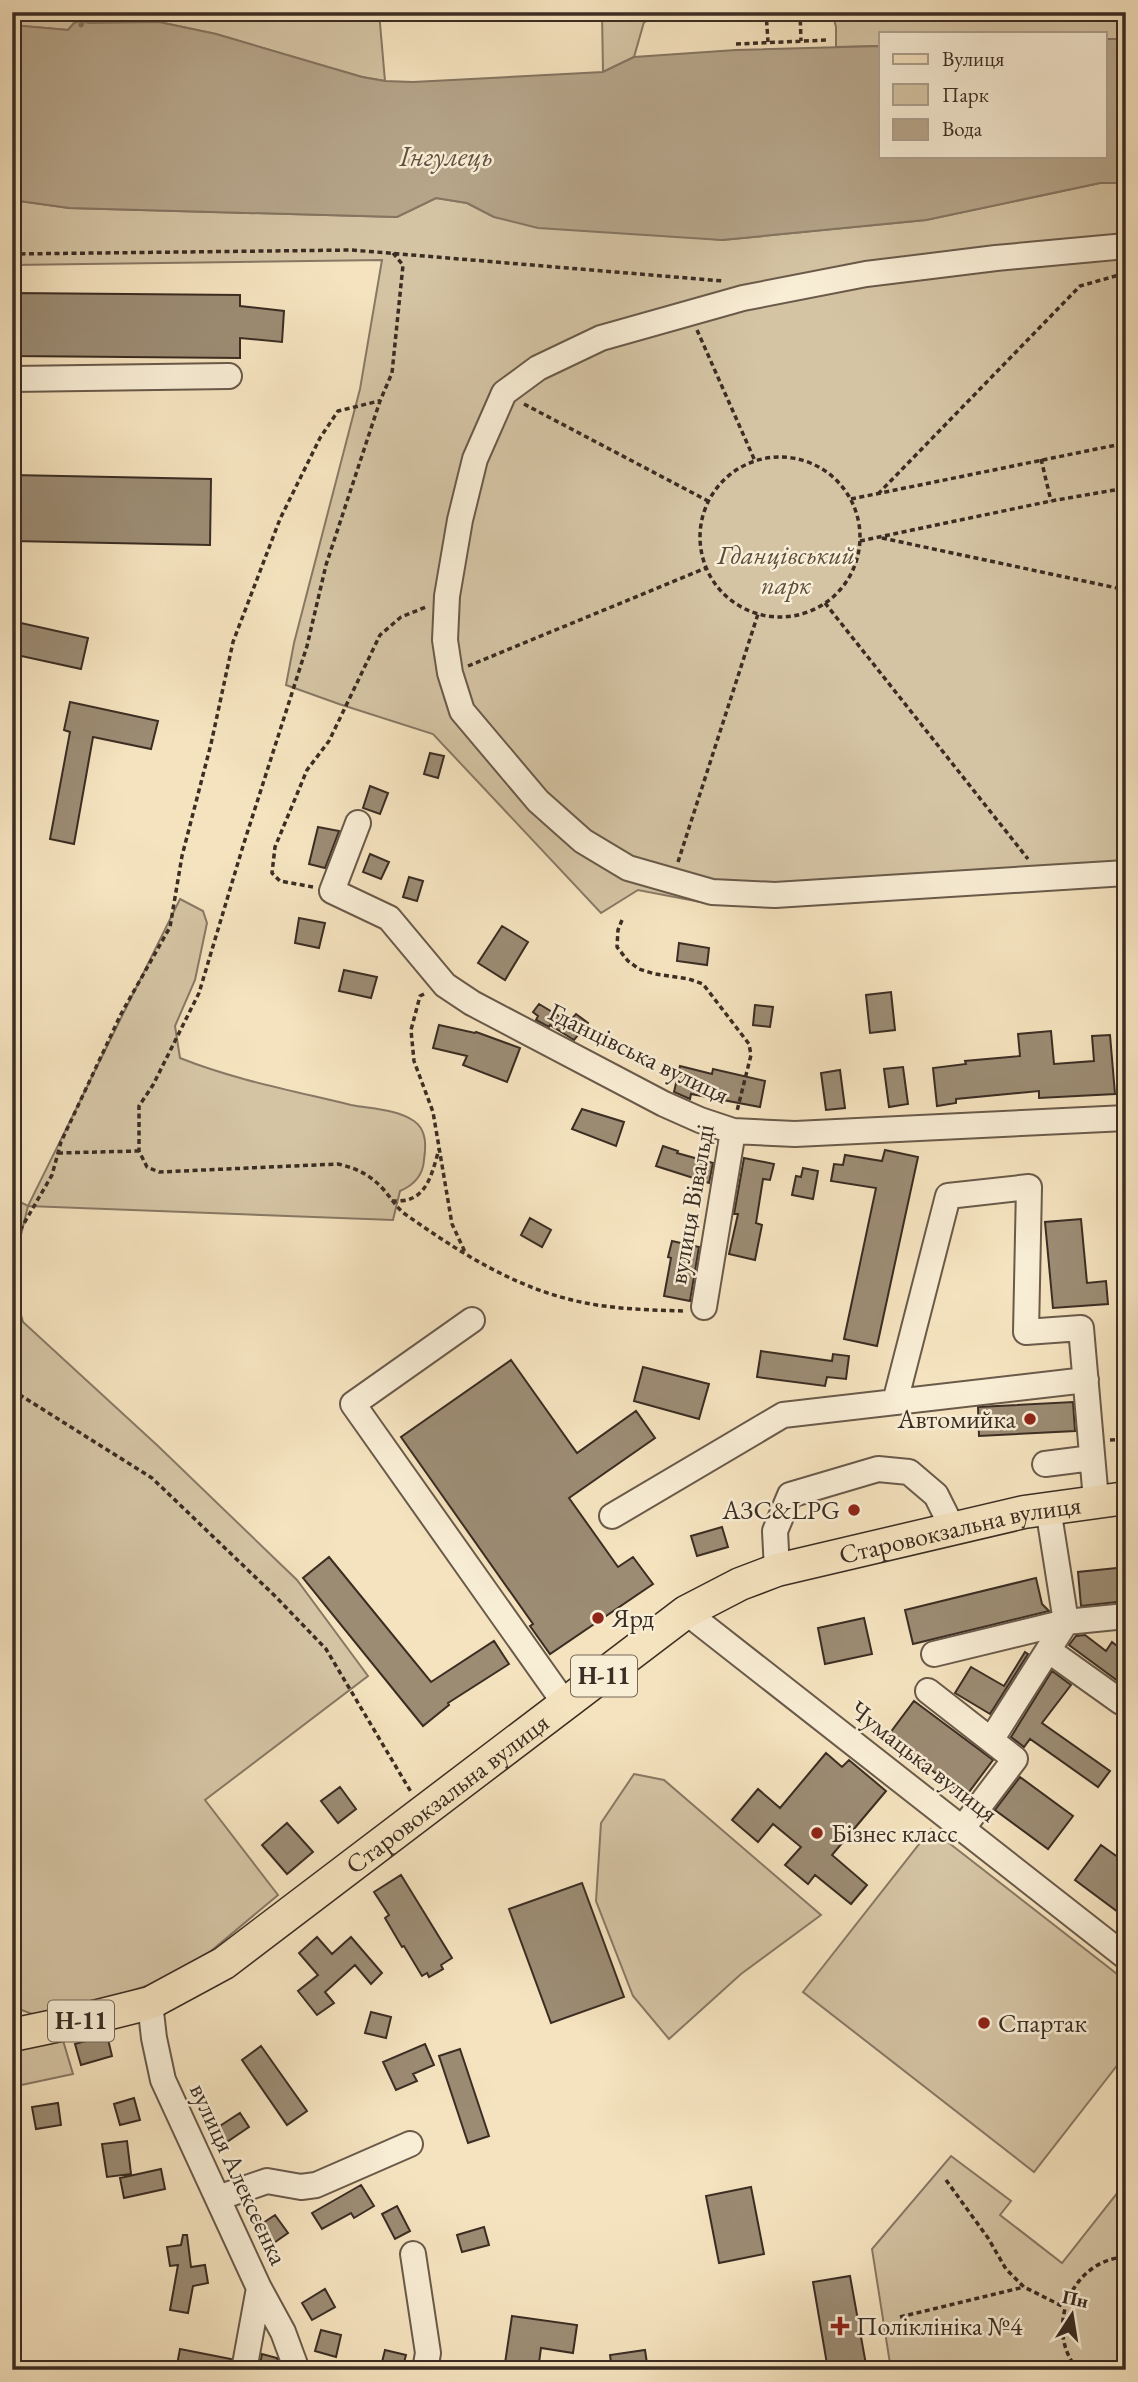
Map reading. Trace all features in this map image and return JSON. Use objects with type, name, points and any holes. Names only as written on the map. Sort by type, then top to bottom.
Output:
[{"type":"main road","name":"Старовокзальна вулиця","points":[[14,2033],[74,2022],[150,2003],[224,1963],[686,1612],[740,1584],[777,1570],[952,1527],[1111,1499]]},
{"type":"street","points":[[1126,246],[996,257],[866,274],[743,298],[601,338],[538,368],[504,393],[475,459],[460,520],[447,596],[445,640],[450,673],[462,711],[538,802],[583,841],[628,868],[712,892],[775,895],[1126,873]]},
{"type":"street","points":[[12,379],[229,376]]},
{"type":"street","points":[[332,891],[358,823]]},
{"type":"street","name":"Гданцівська вулиця","points":[[332,891],[389,918],[445,985],[472,1003],[664,1104],[733,1130],[796,1133],[1126,1118]]},
{"type":"street","name":"вулиця Вівальді","points":[[704,1307],[733,1130]]},
{"type":"street","points":[[895,1402],[948,1196],[1029,1187],[1026,1332],[1081,1328],[1092,1458],[1111,1499]]},
{"type":"street","points":[[472,1321],[353,1404],[566,1705]]},
{"type":"street","points":[[612,1516],[783,1415],[1086,1380]]},
{"type":"street","points":[[1045,1464],[1092,1458]]},
{"type":"street","points":[[777,1570],[775,1531],[790,1495],[878,1469],[909,1472],[936,1495],[952,1527]]},
{"type":"street","points":[[991,1740],[1066,1622],[1048,1508]]},
{"type":"street","name":"Чумацька вулиця","points":[[686,1612],[1126,1957]]},
{"type":"street","points":[[934,1654],[1066,1622],[1126,1616]]},
{"type":"street","points":[[1048,1650],[1121,1702]]},
{"type":"street","points":[[928,1691],[1015,1759],[962,1829]]},
{"type":"street","name":"вулиця Алексєєнка","points":[[150,2003],[163,2080],[259,2288],[244,2370]]},
{"type":"street","points":[[218,2198],[267,2181],[301,2187],[316,2185],[410,2144]]},
{"type":"street","points":[[413,2254],[428,2353],[425,2370]]},
{"type":"street","points":[[259,2288],[283,2332],[297,2370]]},
{"type":"path","points":[[766,12],[768,42]]},
{"type":"path","points":[[800,12],[801,41]]},
{"type":"path","points":[[736,44],[828,40]]},
{"type":"path","points":[[12,254],[352,250],[731,281]]},
{"type":"path","points":[[58,1153],[139,1151],[139,1106],[153,1086],[199,993],[307,646],[326,565],[380,401],[392,373],[403,265],[393,253]]},
{"type":"path","points":[[878,494],[1080,286],[1126,273]]},
{"type":"path","points":[[690,312],[755,461]]},
{"type":"path","points":[[504,393],[708,502]]},
{"type":"path","points":[[12,1254],[15,1239],[52,1175],[61,1142],[121,1014],[170,927],[182,856],[211,744],[233,642],[280,519],[320,438],[338,411],[380,401]]},
{"type":"path","points":[[851,499],[1126,443]]},
{"type":"path","points":[[777,457],[799,459],[820,468],[837,481],[851,499],[859,520],[860,541],[855,566],[843,587],[825,603],[804,614],[781,617],[758,614],[736,604],[719,588],[706,568],[701,546],[701,523],[708,502],[720,484],[755,461],[777,457]]},
{"type":"path","points":[[1041,459],[1051,501]]},
{"type":"path","points":[[860,541],[1126,488]]},
{"type":"path","points":[[880,538],[1126,590]]},
{"type":"path","points":[[450,673],[706,568]]},
{"type":"path","points":[[332,891],[280,881],[272,873],[275,846],[307,769],[329,741],[380,635],[401,617],[439,602],[447,596]]},
{"type":"path","points":[[825,603],[1043,878]]},
{"type":"path","points":[[671,881],[758,614]]},
{"type":"path","name":"вулиця Вівальді","points":[[622,920],[618,930],[617,947],[628,961],[646,971],[703,984],[749,1044],[751,1055],[733,1130]]},
{"type":"path","points":[[445,985],[420,996],[411,1030],[414,1061],[433,1112],[452,1224],[467,1256]]},
{"type":"path","points":[[392,1201],[410,1199],[421,1192],[432,1173],[440,1146]]},
{"type":"path","name":"вулиця Вівальді","points":[[139,1151],[147,1167],[159,1172],[338,1164],[364,1172],[403,1213],[467,1256],[522,1284],[572,1300],[627,1308],[695,1311],[704,1307]]},
{"type":"path","points":[[12,1390],[152,1478],[275,1596],[326,1649],[421,1811]]},
{"type":"path","points":[[946,2180],[988,2238],[1006,2269],[1024,2287],[1064,2307]]},
{"type":"path","points":[[1078,2370],[1065,2346],[1062,2326],[1064,2307],[1072,2289],[1085,2274],[1101,2263],[1126,2257]]},
{"type":"path","points":[[900,2317],[1024,2287]]},
{"type":"green space","points":[[12,12],[379,12],[385,81],[362,77],[216,34],[159,22],[80,22],[68,30],[12,25]]},
{"type":"green space","points":[[602,12],[676,12],[644,22],[634,57],[603,72]]},
{"type":"green space","points":[[832,12],[1126,12],[1126,39],[1106,39],[1106,32],[879,32],[879,46],[836,47],[836,27]]},
{"type":"green space","name":"Гданцівський парк","points":[[1100,183],[1126,183],[1126,882],[774,906],[711,904],[638,890],[601,913],[433,734],[286,685],[294,643],[360,389],[382,260],[12,265],[12,200],[69,208],[397,217],[436,198],[467,203],[494,217],[722,240],[926,220]]},
{"type":"green space","points":[[180,899],[203,911],[207,923],[195,980],[175,1026],[180,1058],[265,1084],[400,1114],[418,1125],[425,1139],[422,1171],[410,1186],[400,1191],[393,1220],[28,1206]]},
{"type":"green space","points":[[12,1198],[28,1206],[12,1272]]},
{"type":"green space","points":[[12,1283],[23,1322],[158,1446],[297,1580],[368,1676],[205,1800],[278,1895],[211,1951],[161,1981],[35,2015],[19,2009],[12,2010]]},
{"type":"green space","points":[[634,1774],[664,1780],[821,1915],[741,1974],[669,2039],[633,1996],[596,1901],[601,1823]]},
{"type":"green space","name":"Спартак","points":[[931,1829],[1126,1981],[1126,2054],[1034,2172],[803,1992]]},
{"type":"green space","points":[[62,2037],[73,2074],[12,2087],[12,2048]]},
{"type":"green space","points":[[951,2156],[1011,2201],[1000,2215],[1062,2263],[1126,2182],[1126,2370],[891,2370],[872,2249]]},
{"type":"water","name":"Інгулець","points":[[159,22],[216,34],[362,77],[413,82],[603,72],[634,57],[736,50],[879,46],[879,158],[1106,158],[1106,39],[1126,39],[1126,183],[1100,183],[926,220],[722,240],[538,228],[494,217],[467,203],[436,198],[397,217],[69,208],[12,200],[12,25],[68,30],[74,23]]},
{"type":"building","points":[[12,293],[240,295],[240,306],[284,311],[282,342],[240,338],[240,358],[12,356]]},
{"type":"building","points":[[12,475],[211,479],[210,545],[12,541]]},
{"type":"building","points":[[12,621],[88,638],[81,669],[12,654]]},
{"type":"building","points":[[70,702],[158,721],[151,749],[93,737],[74,844],[50,839],[70,732],[64,730]]},
{"type":"building","points":[[430,753],[444,756],[438,778],[424,774]]},
{"type":"building","points":[[370,786],[388,793],[380,814],[363,808]]},
{"type":"building","points":[[318,827],[339,831],[325,868],[309,864]]},
{"type":"building","points":[[370,854],[389,862],[381,879],[363,872]]},
{"type":"building","points":[[409,877],[423,881],[417,901],[403,897]]},
{"type":"building","points":[[299,918],[325,923],[319,948],[295,943]]},
{"type":"building","points":[[502,926],[528,942],[505,980],[478,963]]},
{"type":"building","points":[[679,943],[709,948],[707,965],[677,961]]},
{"type":"building","points":[[344,970],[377,977],[371,998],[339,991]]},
{"type":"building","points":[[891,992],[895,1030],[870,1033],[866,995]]},
{"type":"building","points":[[539,1004],[569,1022],[576,1014],[588,1023],[574,1040],[536,1020],[538,1016],[533,1012]]},
{"type":"building","points":[[755,1005],[773,1007],[770,1027],[753,1025]]},
{"type":"building","points":[[439,1025],[476,1032],[520,1048],[507,1082],[463,1065],[467,1056],[433,1048]]},
{"type":"building","points":[[1051,1031],[1054,1064],[1094,1061],[1092,1036],[1110,1035],[1115,1094],[1039,1098],[1039,1091],[956,1099],[956,1103],[937,1106],[933,1068],[966,1064],[965,1061],[1020,1056],[1018,1034]]},
{"type":"building","points":[[680,1066],[712,1074],[713,1069],[765,1081],[760,1107],[691,1094],[690,1099],[674,1092]]},
{"type":"building","points":[[903,1067],[908,1104],[889,1107],[884,1069]]},
{"type":"building","points":[[840,1070],[845,1108],[826,1110],[821,1073]]},
{"type":"building","points":[[582,1109],[624,1122],[616,1146],[572,1129]]},
{"type":"building","points":[[663,1146],[678,1151],[677,1153],[713,1163],[709,1183],[656,1166]]},
{"type":"building","points":[[885,1150],[918,1157],[877,1346],[844,1339],[876,1188],[831,1181],[834,1164],[843,1165],[845,1155],[882,1161]]},
{"type":"building","points":[[744,1158],[774,1164],[770,1180],[763,1179],[756,1223],[762,1225],[755,1260],[729,1254],[738,1214],[734,1214]]},
{"type":"building","points":[[803,1168],[818,1171],[813,1199],[792,1195],[796,1176],[801,1177]]},
{"type":"building","points":[[530,1218],[551,1230],[542,1247],[521,1235]]},
{"type":"building","points":[[1081,1219],[1087,1283],[1106,1281],[1108,1304],[1053,1308],[1045,1222]]},
{"type":"building","points":[[672,1241],[699,1247],[690,1301],[664,1296]]},
{"type":"building","points":[[761,1351],[832,1361],[833,1354],[849,1356],[846,1379],[827,1377],[825,1386],[757,1377]]},
{"type":"building","points":[[511,1360],[577,1453],[636,1411],[655,1438],[569,1498],[618,1567],[633,1557],[653,1584],[550,1654],[530,1626],[533,1624],[401,1437]]},
{"type":"building","points":[[643,1367],[709,1384],[699,1419],[634,1401]]},
{"type":"building","name":"Автомийка","points":[[1073,1402],[1075,1431],[979,1436],[978,1407]]},
{"type":"building","points":[[722,1527],[728,1547],[697,1556],[691,1536]]},
{"type":"building","points":[[329,1557],[431,1682],[494,1641],[509,1664],[448,1703],[449,1705],[423,1726],[303,1578]]},
{"type":"building","points":[[1126,1567],[1126,1601],[1081,1606],[1078,1572]]},
{"type":"building","points":[[1036,1578],[1042,1604],[1049,1611],[913,1644],[905,1610]]},
{"type":"building","points":[[864,1618],[872,1654],[825,1664],[818,1628]]},
{"type":"building","points":[[1085,1635],[1106,1651],[1112,1642],[1126,1653],[1126,1687],[1069,1645],[1076,1636]]},
{"type":"building","points":[[1025,1652],[1028,1654],[990,1714],[955,1693],[971,1667],[1004,1686]]},
{"type":"building","points":[[1052,1671],[1071,1685],[1042,1723],[1110,1771],[1098,1787],[1030,1739],[1024,1747],[1011,1737]]},
{"type":"building","points":[[914,1701],[993,1760],[966,1796],[887,1737]]},
{"type":"building","name":"Бізнес класс","points":[[826,1753],[842,1767],[849,1760],[886,1791],[832,1855],[867,1885],[851,1904],[815,1875],[808,1884],[785,1865],[801,1847],[773,1824],[758,1842],[732,1820],[758,1789],[780,1808]]},
{"type":"building","points":[[1020,1777],[1073,1816],[1048,1849],[995,1810]]},
{"type":"building","points":[[340,1787],[356,1809],[338,1823],[321,1801]]},
{"type":"building","points":[[287,1823],[313,1852],[287,1874],[262,1845]]},
{"type":"building","points":[[1101,1845],[1126,1863],[1126,1918],[1075,1880]]},
{"type":"building","points":[[401,1875],[452,1958],[441,1965],[443,1969],[429,1977],[427,1973],[422,1976],[404,1946],[402,1947],[385,1918],[389,1915],[374,1892]]},
{"type":"building","points":[[582,1883],[624,1997],[551,2023],[509,1909]]},
{"type":"building","points":[[317,1937],[332,1954],[351,1937],[382,1973],[371,1984],[355,1965],[325,1992],[334,2003],[317,2015],[298,1991],[318,1975],[299,1953]]},
{"type":"building","points":[[371,2012],[391,2017],[386,2038],[365,2033]]},
{"type":"building","points":[[107,2035],[112,2056],[81,2065],[75,2044]]},
{"type":"building","points":[[425,2044],[434,2065],[413,2074],[417,2081],[396,2090],[383,2062]]},
{"type":"building","points":[[261,2046],[307,2111],[287,2125],[242,2060]]},
{"type":"building","points":[[460,2049],[489,2136],[468,2143],[439,2056]]},
{"type":"building","points":[[134,2098],[140,2120],[120,2125],[114,2104]]},
{"type":"building","points":[[58,2103],[61,2125],[36,2129],[32,2107]]},
{"type":"building","points":[[240,2113],[249,2127],[218,2148],[209,2133]]},
{"type":"building","points":[[127,2141],[131,2174],[107,2177],[102,2144]]},
{"type":"building","points":[[161,2169],[165,2189],[124,2198],[120,2178]]},
{"type":"building","points":[[361,2185],[374,2206],[354,2218],[351,2213],[322,2229],[312,2213]]},
{"type":"building","points":[[751,2187],[764,2254],[719,2263],[706,2196]]},
{"type":"building","points":[[397,2206],[410,2231],[395,2239],[382,2214]]},
{"type":"building","points":[[275,2215],[288,2233],[271,2245],[257,2227]]},
{"type":"building","points":[[484,2227],[489,2245],[462,2252],[457,2235]]},
{"type":"building","points":[[183,2235],[187,2235],[191,2267],[205,2265],[208,2283],[193,2286],[188,2313],[170,2310],[178,2265],[170,2266],[167,2247],[181,2245]]},
{"type":"building","name":"Поліклініка №4","points":[[850,2276],[867,2370],[828,2370],[813,2282]]},
{"type":"building","points":[[325,2289],[335,2307],[312,2320],[302,2303]]},
{"type":"building","points":[[512,2316],[577,2325],[573,2353],[541,2348],[538,2370],[504,2370]]},
{"type":"building","points":[[321,2330],[341,2335],[336,2357],[315,2351]]},
{"type":"building","points":[[180,2349],[231,2359],[229,2370],[176,2370]]},
{"type":"building","points":[[385,2350],[406,2355],[402,2370],[380,2370]]},
{"type":"building","points":[[645,2350],[648,2370],[612,2370],[610,2355]]},
{"type":"building","points":[[262,2354],[277,2358],[281,2370],[259,2370]]},
{"type":"waterway","points":[[81,25],[86,12]]},
{"type":"place","name":"Автомийка","points":[[1030,1419]]},
{"type":"place","name":"АЗС&LPG","points":[[854,1510]]},
{"type":"place","name":"Ярд","points":[[598,1618]]},
{"type":"place","name":"Бізнес класс","points":[[817,1833]]},
{"type":"place","name":"Спартак","points":[[984,2023]]},
{"type":"place","name":"Поліклініка №4","points":[[840,2326]]}]
